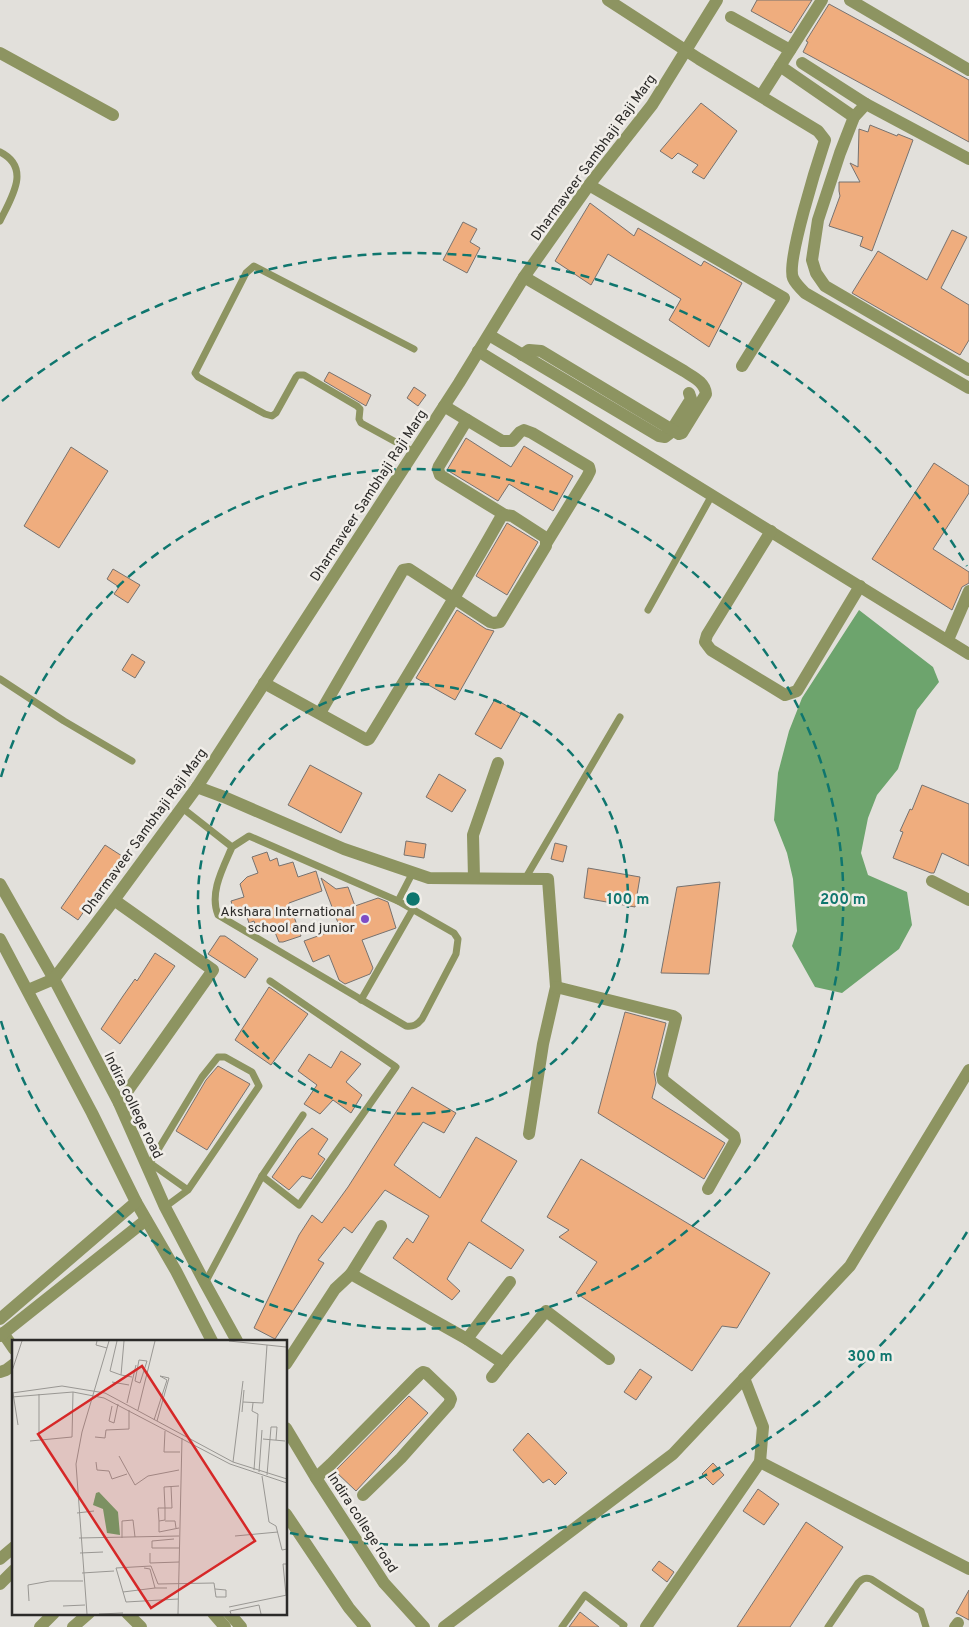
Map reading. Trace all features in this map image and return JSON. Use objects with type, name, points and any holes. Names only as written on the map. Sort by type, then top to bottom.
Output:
[{"type":"street","points":[[608,0],[818,130],[825,140],[817,162],[792,260],[792,278],[805,293],[969,388]]},
{"type":"street","name":"Dharmaveer Sambhaji Raji Marg","points":[[28,990],[54,979],[197,787],[444,406],[524,277],[589,185],[652,105],[717,0]]},
{"type":"street","points":[[761,96],[822,0]]},
{"type":"street","points":[[850,0],[969,70]]},
{"type":"street","points":[[731,17],[790,50]]},
{"type":"street","points":[[0,53],[113,115]]},
{"type":"street","points":[[802,63],[866,104],[969,158]]},
{"type":"street","points":[[780,66],[854,117]]},
{"type":"street","points":[[866,104],[854,117],[818,220],[812,260],[816,273],[825,286],[969,370]]},
{"type":"street","points":[[589,185],[784,298],[742,366]]},
{"type":"street","points":[[488,335],[522,354],[530,350],[541,351],[679,434],[682,434],[706,394],[706,389],[703,385],[684,371],[524,277]]},
{"type":"street","points":[[478,351],[969,654]]},
{"type":"street","points":[[672,429],[691,400],[689,393]]},
{"type":"street","points":[[320,713],[404,570],[409,569],[490,622],[500,622],[588,477],[589,467],[532,433],[524,430],[512,441],[502,442],[444,406]]},
{"type":"street","points":[[467,420],[439,466],[438,472],[505,515],[512,516],[543,535],[547,542]]},
{"type":"street","points":[[264,683],[320,713],[364,740],[370,739],[502,517],[505,515]]},
{"type":"street","points":[[771,531],[707,635],[705,642],[711,650],[785,695],[792,694],[798,691],[860,586]]},
{"type":"street","points":[[948,640],[969,591]]},
{"type":"street","points":[[474,878],[473,835],[498,763]]},
{"type":"street","points":[[197,787],[224,796],[344,849],[429,878],[548,879],[556,987],[544,1044],[530,1134]]},
{"type":"street","points":[[932,881],[969,900]]},
{"type":"street","name":"Indira college road","points":[[0,884],[54,979],[119,1103],[165,1207],[236,1340]]},
{"type":"street","points":[[114,900],[214,970],[119,1103]]},
{"type":"street","points":[[0,939],[136,1202],[176,1271],[211,1340]]},
{"type":"street","points":[[556,987],[676,1018],[662,1074],[663,1080],[734,1136],[735,1141],[708,1189]]},
{"type":"street","points":[[444,1627],[673,1454],[850,1266],[969,1070]]},
{"type":"street","points":[[3,1327],[136,1202]]},
{"type":"street","points":[[3,1327],[146,1220]]},
{"type":"street","points":[[288,1361],[335,1290],[351,1274],[381,1226]]},
{"type":"street","points":[[351,1274],[467,1339],[502,1363]]},
{"type":"street","points":[[467,1339],[510,1282]]},
{"type":"street","points":[[492,1377],[546,1311],[609,1359]]},
{"type":"street","points":[[3,1327],[12,1345]]},
{"type":"street","points":[[0,1372],[12,1366]]},
{"type":"street","points":[[316,1478],[420,1374],[426,1373],[449,1395],[451,1399],[449,1404],[401,1458],[363,1495]]},
{"type":"street","points":[[646,1627],[760,1462],[763,1427],[744,1378]]},
{"type":"street","name":"Indira college road","points":[[288,1431],[384,1583],[424,1627]]},
{"type":"street","points":[[760,1462],[969,1570]]},
{"type":"street","points":[[288,1517],[349,1608],[365,1627]]},
{"type":"street","points":[[0,1559],[12,1549]]},
{"type":"street","points":[[0,1584],[12,1572]]},
{"type":"street","points":[[40,1627],[53,1614]]},
{"type":"street","points":[[73,1627],[88,1614]]},
{"type":"street","points":[[128,1614],[140,1627]]},
{"type":"street","points":[[214,1614],[225,1627]]},
{"type":"street","points":[[230,1614],[241,1627]]},
{"type":"lane","points":[[0,152],[12,160],[17,171],[14,192],[0,221]]},
{"type":"lane","points":[[414,349],[254,266],[246,273],[195,373],[198,377],[272,416],[276,413],[296,376],[298,374],[304,375],[357,406],[360,409],[359,419],[361,423],[414,452]]},
{"type":"lane","points":[[648,610],[712,495]]},
{"type":"lane","points":[[0,679],[132,762]]},
{"type":"lane","points":[[525,879],[620,717]]},
{"type":"lane","points":[[181,807],[232,847]]},
{"type":"lane","points":[[248,836],[398,901],[454,933],[458,939],[456,954],[422,1019],[417,1024],[406,1026],[218,915],[214,906],[215,893],[232,847],[248,836]]},
{"type":"lane","points":[[398,901],[413,872]]},
{"type":"lane","points":[[361,1000],[413,909]]},
{"type":"lane","points":[[262,1176],[299,1205],[396,1067],[270,981]]},
{"type":"lane","points":[[165,1207],[188,1190],[259,1086],[252,1072],[226,1057],[218,1057],[202,1077],[150,1162],[188,1190]]},
{"type":"lane","points":[[205,1284],[262,1176],[303,1115]]},
{"type":"lane","points":[[828,1627],[858,1583],[866,1578],[871,1579],[921,1611],[926,1627]]},
{"type":"lane","points":[[562,1627],[585,1595],[624,1625],[623,1627]]},
{"type":"shaded area","points":[[859,610],[933,667],[939,682],[917,710],[898,769],[877,795],[868,818],[861,853],[868,875],[907,892],[912,925],[899,949],[842,993],[815,987],[792,946],[797,931],[793,879],[787,853],[774,820],[778,773],[789,731],[802,698]]},
{"type":"building","points":[[757,0],[812,0],[791,33],[751,11]]},
{"type":"building","points":[[829,4],[969,80],[969,142],[803,52],[808,42],[806,41]]},
{"type":"building","points":[[701,103],[737,131],[704,179],[692,172],[698,165],[678,153],[672,159],[660,151]]},
{"type":"building","points":[[870,125],[913,140],[872,251],[860,246],[863,237],[829,226],[840,196],[839,182],[860,182],[850,163],[858,167],[859,129],[868,132]]},
{"type":"building","points":[[590,203],[634,236],[638,228],[701,266],[704,261],[742,283],[709,347],[669,320],[681,299],[608,254],[591,285],[555,261]]},
{"type":"building","points":[[463,222],[477,229],[470,242],[480,248],[467,273],[443,260]]},
{"type":"building","points":[[952,230],[967,237],[941,288],[969,305],[969,340],[960,355],[852,293],[878,251],[927,280]]},
{"type":"building","points":[[329,372],[371,395],[366,406],[324,381]]},
{"type":"building","points":[[414,387],[426,395],[418,406],[407,398]]},
{"type":"building","points":[[466,438],[511,467],[524,446],[573,476],[553,511],[509,484],[498,501],[447,470]]},
{"type":"building","points":[[71,447],[108,471],[59,548],[24,526]]},
{"type":"building","points":[[934,463],[969,486],[969,493],[933,549],[969,572],[969,583],[962,587],[952,610],[872,559]]},
{"type":"building","points":[[507,523],[538,542],[507,595],[476,576]]},
{"type":"building","points":[[113,569],[140,585],[128,603],[114,594],[119,587],[107,579]]},
{"type":"building","points":[[457,610],[486,629],[494,631],[455,700],[416,678]]},
{"type":"building","points":[[132,654],[145,662],[135,678],[122,670]]},
{"type":"building","points":[[495,699],[521,714],[501,749],[475,734]]},
{"type":"building","points":[[310,765],[362,793],[341,833],[288,805]]},
{"type":"building","points":[[439,774],[466,790],[452,812],[426,797]]},
{"type":"building","points":[[922,785],[969,804],[969,866],[942,853],[934,873],[931,873],[893,858],[903,832],[900,831],[910,809],[912,810]]},
{"type":"building","points":[[406,841],[426,844],[424,858],[404,855]]},
{"type":"building","points":[[555,843],[567,846],[563,862],[551,859]]},
{"type":"building","points":[[105,845],[122,856],[78,920],[61,908]]},
{"type":"building","points":[[267,852],[270,861],[277,858],[279,866],[293,862],[298,877],[316,871],[322,891],[289,903],[301,936],[283,942],[279,942],[272,925],[257,930],[254,921],[249,923],[246,914],[236,917],[231,901],[244,897],[240,884],[247,877],[258,873],[252,857]]},
{"type":"building","points":[[588,868],[640,877],[635,907],[584,898]]},
{"type":"building","points":[[321,878],[336,889],[348,887],[355,906],[378,898],[388,902],[396,928],[362,940],[373,968],[370,974],[345,984],[339,980],[329,955],[313,962],[304,941],[340,928]]},
{"type":"building","points":[[720,882],[709,974],[661,973],[677,887]]},
{"type":"building","points":[[220,936],[225,936],[258,959],[245,978],[208,954]]},
{"type":"building","points":[[155,953],[175,966],[120,1044],[101,1029],[135,979],[137,981]]},
{"type":"building","points":[[269,987],[308,1014],[271,1065],[235,1040]]},
{"type":"building","points":[[625,1012],[666,1023],[654,1072],[656,1083],[652,1098],[725,1143],[704,1179],[598,1113]]},
{"type":"building","points":[[341,1051],[361,1064],[346,1082],[362,1095],[351,1113],[333,1100],[320,1114],[304,1104],[317,1085],[298,1071],[309,1054],[331,1068]]},
{"type":"building","points":[[218,1066],[250,1084],[207,1150],[176,1131],[206,1080]]},
{"type":"building","points":[[412,1087],[456,1113],[444,1133],[423,1122],[394,1165],[440,1198],[476,1137],[517,1161],[481,1221],[524,1250],[511,1269],[469,1242],[447,1279],[460,1291],[452,1300],[393,1258],[407,1238],[413,1243],[429,1216],[385,1190],[352,1233],[344,1227],[318,1260],[324,1263],[275,1339],[254,1328],[299,1235],[312,1215],[322,1223],[348,1187]]},
{"type":"building","points":[[312,1128],[328,1139],[318,1154],[325,1159],[311,1179],[302,1176],[289,1190],[272,1177],[298,1140]]},
{"type":"building","points":[[581,1159],[770,1273],[737,1328],[722,1326],[692,1371],[576,1293],[597,1262],[559,1237],[569,1230],[547,1217]]},
{"type":"building","points":[[640,1369],[652,1377],[636,1400],[624,1392]]},
{"type":"building","points":[[409,1396],[428,1413],[356,1491],[335,1471]]},
{"type":"building","points":[[528,1433],[567,1473],[555,1485],[549,1479],[543,1483],[513,1450]]},
{"type":"building","points":[[713,1463],[724,1475],[713,1485],[702,1474]]},
{"type":"building","points":[[758,1489],[779,1504],[764,1525],[743,1511]]},
{"type":"building","points":[[806,1522],[843,1547],[790,1627],[737,1627]]},
{"type":"building","points":[[659,1561],[674,1572],[667,1582],[652,1570]]},
{"type":"building","points":[[969,1590],[969,1620],[956,1613]]},
{"type":"building","points":[[580,1612],[599,1627],[569,1627]]},
{"type":"place","name":"Akshara International school and junior","points":[[365,919]]}]
